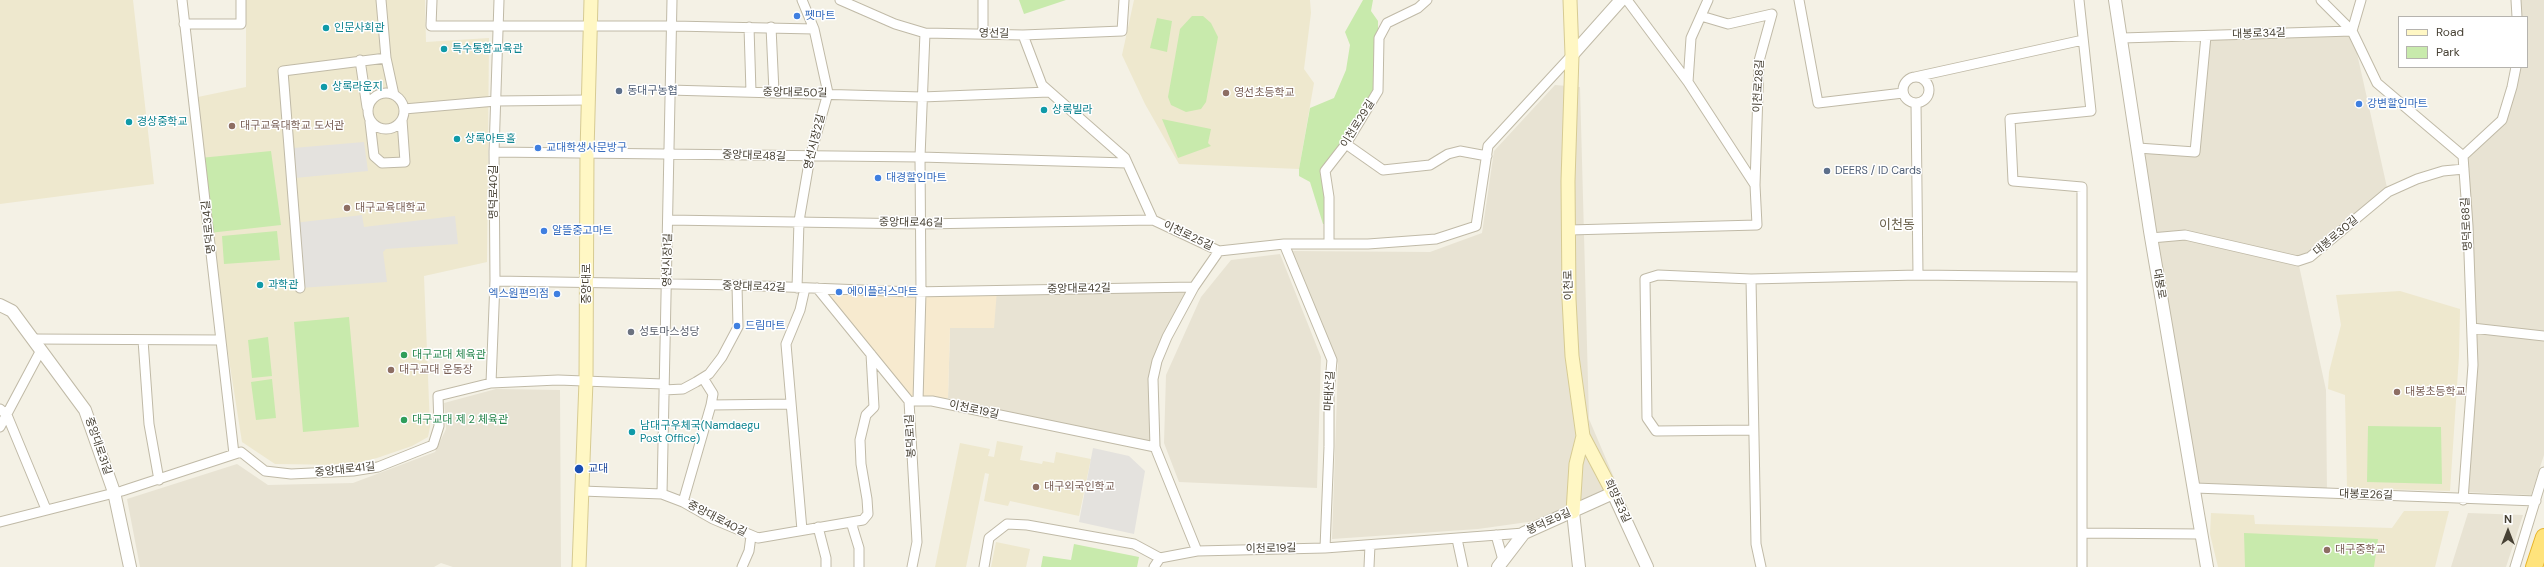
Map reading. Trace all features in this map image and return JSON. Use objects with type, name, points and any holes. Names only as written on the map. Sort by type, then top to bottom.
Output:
[{"type":"highway","points":[[2534,567],[2544,537]]},
{"type":"main road","name":"중앙대로","points":[[579,567],[586,381],[587,152],[592,0]]},
{"type":"main road","name":"이천로","points":[[1570,0],[1572,55],[1569,230],[1572,356],[1583,436],[1576,464],[1573,512]]},
{"type":"main road","name":"희망로3길","points":[[1583,436],[1613,493]]},
{"type":"street","name":"명덕로34길","points":[[182,0],[234,454]]},
{"type":"street","points":[[184,24],[241,24],[241,0]]},
{"type":"street","points":[[381,0],[386,58],[394,95]]},
{"type":"street","points":[[432,0],[431,26],[673,26],[814,29]]},
{"type":"street","name":"명덕로40길","points":[[491,383],[495,280],[494,152],[499,0]]},
{"type":"street","name":"영선시장1길","points":[[662,494],[663,387],[668,285],[668,153],[669,90],[673,26],[672,0]]},
{"type":"street","name":"영선시장2길","points":[[802,0],[814,29],[828,93],[810,157],[799,221],[801,288],[800,310],[786,344],[802,530]]},
{"type":"street","name":"영선길","points":[[840,0],[895,24],[925,33],[1023,35],[1122,31],[1124,0]]},
{"type":"street","points":[[983,34],[984,0]]},
{"type":"street","name":"이천로29길","points":[[1329,244],[1329,196],[1325,171],[1346,144],[1378,91],[1380,38],[1387,23],[1418,8],[1427,0]]},
{"type":"street","points":[[1346,144],[1383,170],[1430,165],[1448,154],[1460,151],[1487,156],[1488,146],[1621,0]]},
{"type":"street","points":[[1627,0],[1688,82],[1755,185]]},
{"type":"street","points":[[1688,82],[1691,38],[1708,0]]},
{"type":"street","points":[[1799,0],[1818,103],[1904,93]]},
{"type":"street","points":[[2079,0],[2091,111],[2010,119],[2013,181],[2082,187],[2082,567]]},
{"type":"street","name":"대봉로","points":[[2115,0],[2122,38],[2151,238],[2195,488],[2207,567]]},
{"type":"street","points":[[2321,0],[2352,31],[2377,83],[2463,156],[2502,120],[2512,87],[2516,68]]},
{"type":"street","points":[[2352,31],[2361,0]]},
{"type":"street","points":[[2516,0],[2517,16]]},
{"type":"street","name":"이천로28길","points":[[1569,230],[1757,224],[1755,185],[1759,61],[1772,14],[1728,24],[1701,16]]},
{"type":"street","points":[[749,27],[751,92]]},
{"type":"street","points":[[771,27],[774,92]]},
{"type":"street","name":"대봉로34길","points":[[2122,38],[2352,31]]},
{"type":"street","points":[[914,401],[921,292],[920,157],[925,33]]},
{"type":"street","name":"이천로25길","points":[[1023,35],[1042,85],[1125,158],[1153,220],[1219,251],[1284,244],[1329,244],[1436,239],[1476,226],[1487,156]]},
{"type":"street","points":[[2138,148],[2195,152],[2206,36]]},
{"type":"street","points":[[1915,77],[1924,79],[1930,90],[1927,98],[1916,103],[1908,100],[1904,93],[1907,80],[1915,77],[2083,40]]},
{"type":"street","points":[[300,288],[283,71],[360,60],[386,58]]},
{"type":"street","points":[[360,60],[374,156],[382,163],[405,162],[402,120],[404,109],[399,98],[394,95],[378,94],[367,107]]},
{"type":"street","name":"중앙대로50길","points":[[669,90],[828,93],[922,97],[1049,92]]},
{"type":"street","points":[[404,109],[496,102],[588,100]]},
{"type":"street","points":[[1916,103],[1918,276]]},
{"type":"street","points":[[370,122],[381,129],[387,130],[393,128],[402,120]]},
{"type":"street","name":"중앙대로48길","points":[[494,152],[668,153],[810,157],[920,157],[1127,162]]},
{"type":"street","name":"명덕로68길","points":[[2463,156],[2468,226],[2472,328]]},
{"type":"street","name":"대봉로30길","points":[[2151,238],[2185,235],[2298,261],[2310,257],[2388,192],[2417,179],[2443,171],[2464,169]]},
{"type":"street","name":"중앙대로46길","points":[[668,220],[921,224],[1153,220]]},
{"type":"street","name":"마태산길","points":[[1284,244],[1332,360],[1329,394],[1329,446],[1325,548]]},
{"type":"street","points":[[1198,551],[1155,447],[1153,379],[1157,360],[1194,287],[1219,251]]},
{"type":"street","points":[[1752,430],[1656,431],[1647,418],[1646,279],[1658,275],[1751,279],[1918,276],[2082,278]]},
{"type":"street","points":[[1751,279],[1752,430],[1756,544],[1761,567]]},
{"type":"street","name":"중앙대로42길","points":[[495,280],[586,281],[668,285],[737,285],[921,292],[1194,287]]},
{"type":"street","name":"중앙대로41길","points":[[234,454],[242,452],[265,471],[291,474],[353,472],[378,467],[433,445],[439,426],[438,396],[491,383],[520,380],[586,381],[683,389],[703,378],[722,357],[738,328],[737,285]]},
{"type":"street","name":"봉덕로1길","points":[[817,288],[871,354],[914,401],[917,542],[912,567]]},
{"type":"street","name":"중앙대로31길","points":[[0,305],[12,311],[85,410],[114,492],[130,567]]},
{"type":"street","points":[[2463,500],[2473,365],[2472,328],[2544,336]]},
{"type":"street","points":[[33,339],[221,340]]},
{"type":"street","points":[[143,340],[149,424],[160,480]]},
{"type":"street","points":[[0,427],[3,412],[41,350]]},
{"type":"street","name":"중앙대로40길","points":[[582,491],[662,494],[683,502],[713,519],[751,536],[773,537],[802,530],[863,520],[868,514],[860,440],[866,415],[874,407],[871,354]]},
{"type":"street","points":[[683,502],[713,394],[703,378]]},
{"type":"street","name":"이천로19길","points":[[914,401],[932,401],[1155,447]]},
{"type":"street","points":[[711,405],[791,404]]},
{"type":"street","points":[[3,412],[46,509]]},
{"type":"street","points":[[0,522],[160,480],[222,460],[234,454]]},
{"type":"street","points":[[2515,567],[2544,472]]},
{"type":"street","name":"대봉로26길","points":[[2195,488],[2463,500],[2536,501]]},
{"type":"street","name":"봉덕로9길","points":[[1500,564],[1524,532],[1573,512],[1613,493]]},
{"type":"street","name":"희망로3길","points":[[1613,493],[1647,567]]},
{"type":"street","name":"이천로","points":[[1573,512],[1579,567]]},
{"type":"street","points":[[851,522],[859,548],[859,567]]},
{"type":"street","points":[[984,567],[989,538],[1007,524],[1027,525],[1134,544],[1160,558],[1154,567]]},
{"type":"street","points":[[818,528],[826,558],[826,567]]},
{"type":"street","name":"이천로19길","points":[[1160,558],[1198,551],[1325,548],[1457,539],[1524,532]]},
{"type":"street","points":[[2082,532],[2201,534]]},
{"type":"street","points":[[1496,535],[1500,564]]},
{"type":"street","points":[[742,567],[749,551],[751,536]]},
{"type":"street","points":[[1457,539],[1463,567]]},
{"type":"street","points":[[1369,567],[1370,545]]},
{"type":"shaded area","name":"경상중학교","points":[[0,0],[133,0],[154,184],[0,204]]},
{"type":"shaded area","name":"대구교육대학교","points":[[246,0],[425,0],[426,42],[489,38],[487,262],[424,276],[430,427],[428,437],[412,446],[377,458],[348,465],[275,464],[242,442],[209,233],[193,98],[246,87]]},
{"type":"shaded area","name":"영선초등학교","points":[[1134,0],[1310,0],[1311,13],[1304,69],[1314,83],[1299,169],[1179,164],[1145,104],[1122,55]]},
{"type":"shaded area","points":[[2516,0],[2544,0],[2544,455],[2531,495],[2463,492],[2472,328],[2463,156],[2502,120],[2516,68],[2528,68],[2528,16],[2517,16]]},
{"type":"shaded area","points":[[2352,31],[2388,192],[2298,261],[2326,390],[2327,494],[2195,488],[2138,148],[2195,152],[2206,36]]},
{"type":"shaded area","points":[[1555,85],[1580,87],[1589,419],[1618,487],[1605,498],[1535,521],[1478,529],[1332,539],[1338,364],[1292,251],[1430,252],[1482,233],[1494,151]]},
{"type":"shaded area","points":[[364,142],[368,171],[295,178],[293,148]]},
{"type":"shaded area","points":[[362,215],[364,227],[455,216],[458,244],[386,249],[383,252],[387,282],[300,288],[294,223]]},
{"type":"shaded area","points":[[1280,254],[1321,357],[1317,488],[1179,482],[1164,443],[1166,375],[1201,297],[1231,260]]},
{"type":"shaded area","points":[[1194,287],[1157,361],[1155,447],[948,398],[950,328],[997,290]]},
{"type":"shaded area","points":[[817,288],[997,290],[994,328],[950,328],[948,398],[909,401]]},
{"type":"shaded area","name":"대봉초등학교","points":[[2400,291],[2460,309],[2459,356],[2450,491],[2347,488],[2345,395],[2328,389],[2329,372],[2341,325],[2336,295]]},
{"type":"shaded area","points":[[496,389],[560,390],[561,567],[453,567],[441,563],[434,567],[140,567],[127,499],[237,464],[268,485],[353,483],[435,452],[446,429],[444,403]]},
{"type":"shaded area","points":[[997,441],[1023,446],[1020,460],[1042,464],[1043,461],[1054,463],[1056,452],[1091,459],[1079,516],[1010,501],[1008,506],[984,501],[989,474],[985,473],[966,567],[935,567],[960,443],[990,449],[988,456],[994,457]]},
{"type":"shaded area","points":[[1093,448],[1129,456],[1145,471],[1134,534],[1079,522]]},
{"type":"shaded area","name":"대구중학교","points":[[2404,511],[2449,511],[2435,567],[2218,567],[2210,534],[2211,513],[2254,515],[2255,524],[2392,528]]},
{"type":"shaded area","points":[[2468,513],[2523,515],[2506,567],[2451,567]]},
{"type":"shaded area","points":[[996,542],[1030,549],[1026,567],[991,567]]},
{"type":"green space","points":[[1019,0],[1066,0],[1024,14]]},
{"type":"green space","points":[[1363,0],[1373,0],[1371,11],[1378,21],[1378,91],[1325,171],[1329,224],[1323,224],[1310,182],[1299,176],[1299,169],[1310,108],[1334,98],[1346,70],[1350,45],[1345,32]]},
{"type":"green space","points":[[1192,16],[1203,16],[1211,23],[1218,37],[1206,102],[1201,109],[1186,112],[1171,105],[1168,97],[1180,29]]},
{"type":"green space","points":[[1157,18],[1172,21],[1167,52],[1150,48]]},
{"type":"green space","points":[[1162,119],[1211,129],[1208,143],[1211,146],[1178,158]]},
{"type":"green space","points":[[271,151],[281,225],[209,233],[200,158]]},
{"type":"green space","points":[[277,231],[280,260],[224,264],[222,236]]},
{"type":"green space","points":[[349,317],[359,427],[303,432],[294,322]]},
{"type":"green space","points":[[268,337],[272,376],[252,378],[248,340]]},
{"type":"green space","points":[[272,379],[276,418],[256,420],[251,382]]},
{"type":"green space","points":[[2368,426],[2441,427],[2442,484],[2367,482]]},
{"type":"green space","points":[[2244,533],[2378,539],[2374,567],[2245,567]]},
{"type":"green space","points":[[1074,544],[1139,557],[1137,567],[1041,567],[1043,556],[1071,560]]},
{"type":"place","name":"펫마트","points":[[797,16]]},
{"type":"place","name":"인문사회관","points":[[326,28]]},
{"type":"place","name":"특수통합교육관","points":[[444,49]]},
{"type":"place","name":"상록라운지","points":[[324,87]]},
{"type":"place","name":"동대구농협","points":[[619,91]]},
{"type":"place","name":"영선초등학교","points":[[1226,93]]},
{"type":"place","name":"강변할인마트","points":[[2359,104]]},
{"type":"place","name":"상록빌라","points":[[1044,110]]},
{"type":"place","name":"경상중학교","points":[[129,122]]},
{"type":"place","name":"대구교육대학교 도서관","points":[[232,126]]},
{"type":"place","name":"상록아트홀","points":[[457,139]]},
{"type":"place","name":"교대학생사문방구","points":[[538,148]]},
{"type":"place","name":"DEERS / ID Cards","points":[[1827,171]]},
{"type":"place","name":"대경할인마트","points":[[878,178]]},
{"type":"place","name":"대구교육대학교","points":[[347,208]]},
{"type":"place","name":"알뜰중고마트","points":[[544,231]]},
{"type":"place","name":"과학관","points":[[260,285]]},
{"type":"place","name":"에이플러스마트","points":[[839,292]]},
{"type":"place","name":"엑스원편의점","points":[[557,294]]},
{"type":"place","name":"드림마트","points":[[737,326]]},
{"type":"place","name":"성토마스성당","points":[[631,332]]},
{"type":"place","name":"대구교대 체육관","points":[[404,355]]},
{"type":"place","name":"대구교대 운동장","points":[[391,370]]},
{"type":"place","name":"대봉초등학교","points":[[2397,392]]},
{"type":"place","name":"대구교대 제 2 체육관","points":[[404,420]]},
{"type":"place","name":"남대구우체국(Namdaegu Post Office)","points":[[632,432]]},
{"type":"place","name":"교대","points":[[579,469]]},
{"type":"place","name":"대구외국인학교","points":[[1036,487]]},
{"type":"place","name":"대구중학교","points":[[2327,550]]},
{"type":"district","name":"이천동","points":[[1897,226]]}]
